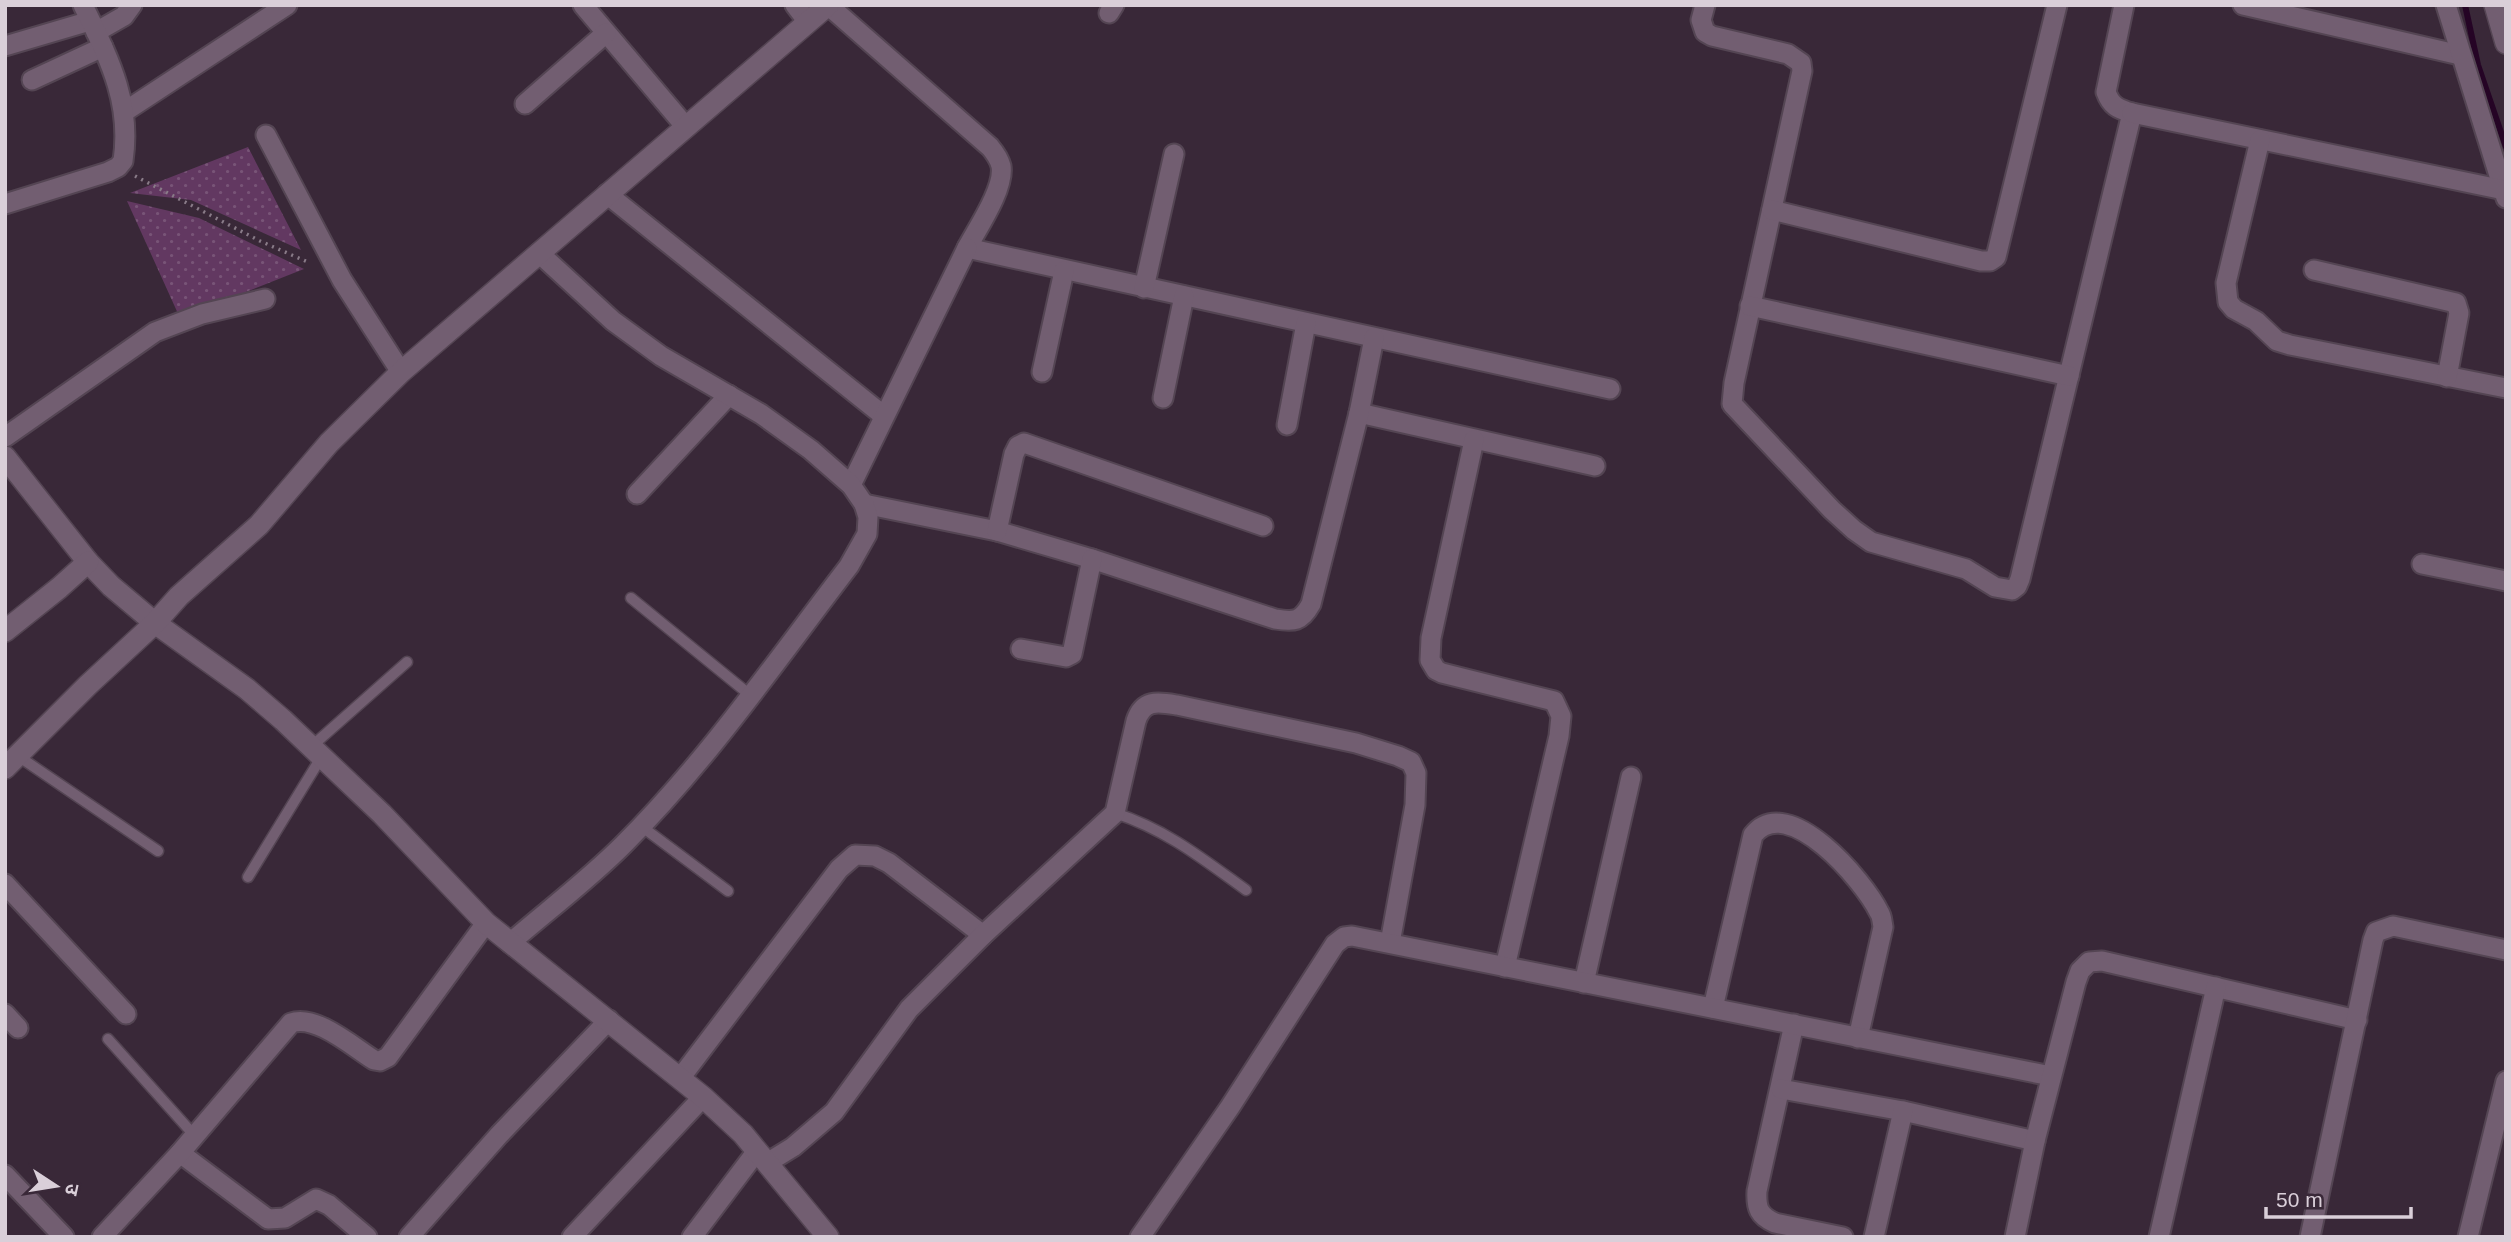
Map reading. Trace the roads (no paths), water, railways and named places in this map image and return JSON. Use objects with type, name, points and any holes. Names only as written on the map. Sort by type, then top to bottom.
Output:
[{"type":"street","points":[[5,46],[93,26],[124,16],[132,5]]},
{"type":"street","points":[[124,112],[287,5]]},
{"type":"street","points":[[583,5],[685,127]]},
{"type":"street","points":[[12,762],[88,685],[155,624],[179,596],[259,525],[329,443],[401,372],[685,127],[801,14],[828,5],[990,147],[1001,168],[996,191],[850,485]]},
{"type":"street","points":[[1705,5],[1701,20],[1705,32],[1788,54],[1801,64],[1802,71],[1731,396],[1737,411],[1832,510],[1862,536],[1890,549],[1966,569],[2003,589],[2012,590],[2020,579],[2132,113]]},
{"type":"street","points":[[1772,210],[1981,261],[1990,261],[1996,257],[2057,5]]},
{"type":"street","points":[[2124,5],[2106,92],[2110,102],[2118,109],[2505,194]]},
{"type":"street","points":[[2243,5],[2460,55]]},
{"type":"street","points":[[2446,5],[2505,194]]},
{"type":"street","points":[[2495,5],[2506,43]]},
{"type":"street","points":[[32,80],[93,26]]},
{"type":"street","points":[[5,204],[118,167],[123,161],[124,112],[120,90],[93,26]]},
{"type":"street","points":[[525,104],[606,33]]},
{"type":"street","points":[[266,135],[342,280],[401,372]]},
{"type":"street","points":[[2260,140],[2226,283],[2228,302],[2234,309],[2256,321],[2277,341],[2290,345],[2506,388]]},
{"type":"street","points":[[1144,288],[1174,154]]},
{"type":"street","points":[[607,194],[884,416]]},
{"type":"street","points":[[967,248],[1609,388]]},
{"type":"street","points":[[510,943],[622,846],[703,757],[861,549],[867,534],[868,517],[864,504],[850,485],[811,450],[761,414],[661,356],[613,321],[539,253]]},
{"type":"street","points":[[2314,270],[2456,303],[2459,313],[2447,377]]},
{"type":"street","points":[[1042,372],[1064,271]]},
{"type":"street","points":[[1163,398],[1184,296]]},
{"type":"street","points":[[5,437],[155,332],[202,314],[265,299]]},
{"type":"street","points":[[1750,306],[2069,376]]},
{"type":"street","points":[[1287,425],[1306,323]]},
{"type":"street","points":[[864,504],[997,531],[1263,615],[1287,621],[1297,620],[1305,615],[1311,604],[1359,413],[1374,338]]},
{"type":"street","points":[[637,494],[729,395]]},
{"type":"street","points":[[1359,413],[1595,466]]},
{"type":"street","points":[[1474,440],[1431,638],[1430,660],[1436,670],[1442,673],[1554,701],[1561,716],[1559,736],[1505,968]]},
{"type":"street","points":[[997,531],[1014,454],[1018,446],[1024,443],[1263,526]]},
{"type":"street","points":[[5,457],[88,562],[111,586],[155,624],[247,689],[317,751],[439,872],[486,923],[681,1077],[743,1134],[828,1237]]},
{"type":"street","points":[[1021,649],[1066,657],[1072,654],[1092,559]]},
{"type":"street","points":[[5,631],[88,562]]},
{"type":"street","points":[[2422,564],[2506,581]]},
{"type":"street","points":[[692,1237],[762,1157],[793,1147],[834,1112],[909,1009],[983,935],[1115,813],[1139,713],[1155,701],[1356,743],[1411,762],[1416,773],[1415,805],[1390,943]]},
{"type":"street","points":[[1584,983],[1631,777]]},
{"type":"street","points":[[1713,1009],[1753,835],[1769,823],[1782,824],[1808,833],[1835,853],[1881,913],[1881,939],[1858,1038]]},
{"type":"street","points":[[681,1077],[839,869],[855,855],[875,856],[889,863],[983,935]]},
{"type":"street","points":[[5,884],[126,1014]]},
{"type":"street","points":[[102,1237],[180,1153],[291,1023],[306,1020],[321,1026],[374,1060],[388,1057],[486,923]]},
{"type":"street","points":[[2310,1237],[2372,940],[2381,930],[2393,926],[2506,950]]},
{"type":"street","points":[[1140,1237],[1230,1107],[1335,944],[1344,937],[1390,943],[2051,1076]]},
{"type":"street","points":[[2015,1237],[2035,1141],[2076,982],[2080,971],[2089,962],[2102,961],[2357,1020]]},
{"type":"street","points":[[2159,1237],[2216,987]]},
{"type":"street","points":[[408,1237],[499,1135],[609,1020]]},
{"type":"street","points":[[1794,1024],[1757,1191],[1759,1213],[1764,1219],[1774,1223],[1843,1237]]},
{"type":"street","points":[[2468,1237],[2497,1155],[2506,1081]]},
{"type":"street","points":[[1781,1089],[1903,1111],[2035,1141]]},
{"type":"street","points":[[572,1237],[703,1097]]},
{"type":"street","points":[[1874,1237],[1903,1111]]},
{"type":"street","points":[[180,1153],[268,1219],[285,1218],[316,1199],[329,1205],[367,1237]]},
{"type":"street","points":[[5,1175],[64,1237]]},
{"type":"lane","points":[[631,598],[750,695]]},
{"type":"lane","points":[[248,877],[317,751],[407,662]]},
{"type":"lane","points":[[12,762],[159,850]]},
{"type":"lane","points":[[1115,813],[1155,828],[1175,839],[1246,890]]},
{"type":"lane","points":[[641,826],[728,891]]},
{"type":"lane","points":[[108,1039],[194,1135]]},
{"type":"waterway","points":[[2465,5],[2478,65],[2506,147]]}]
